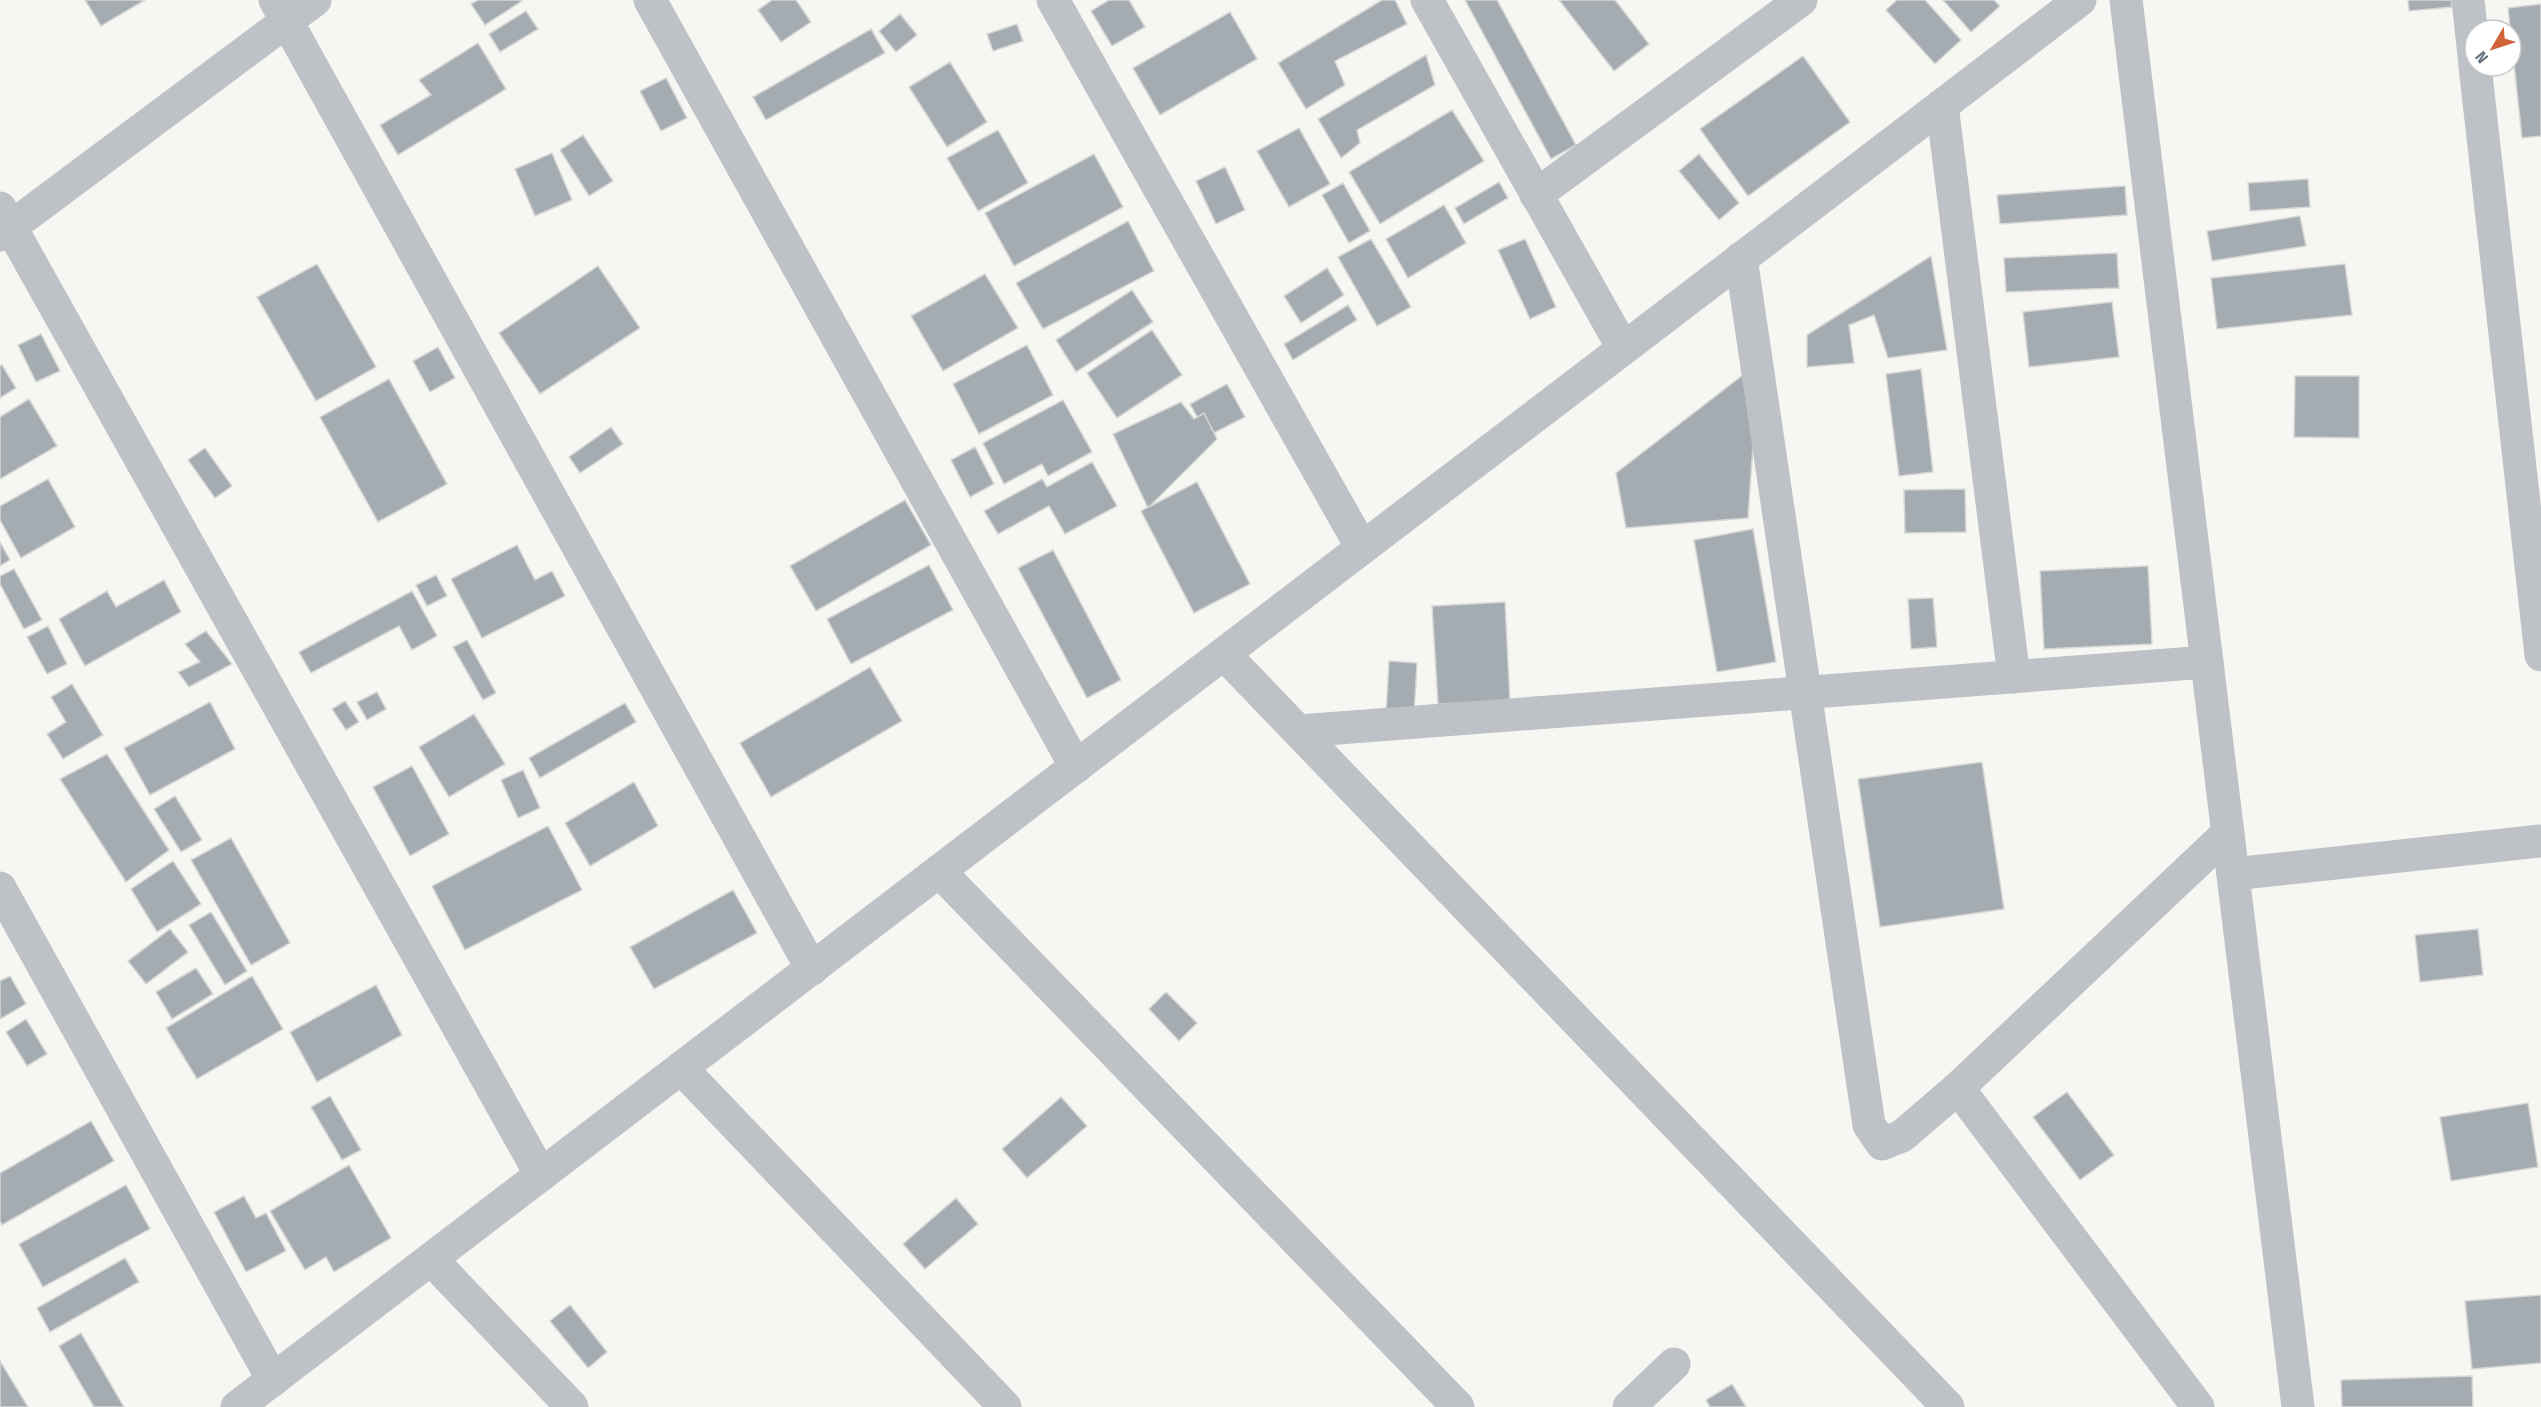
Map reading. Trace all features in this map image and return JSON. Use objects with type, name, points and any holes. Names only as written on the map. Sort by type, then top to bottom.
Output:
[{"type":"street","points":[[315,0],[280,11],[4,224],[541,1175]]},
{"type":"street","points":[[650,0],[1076,767]]},
{"type":"street","points":[[1053,0],[1362,548]]},
{"type":"street","points":[[1427,0],[1623,348]]},
{"type":"street","points":[[1536,195],[1801,0]]},
{"type":"street","points":[[237,1407],[2080,0]]},
{"type":"street","points":[[2126,0],[2298,1407]]},
{"type":"street","points":[[2468,0],[2470,18]]},
{"type":"street","points":[[280,11],[812,969]]},
{"type":"street","points":[[2476,78],[2541,655]]},
{"type":"street","points":[[1942,105],[2014,677]]},
{"type":"street","points":[[1741,258],[1869,1125],[1882,1144],[1902,1136],[1958,1088],[2228,833]]},
{"type":"street","points":[[1224,654],[1948,1407]]},
{"type":"street","points":[[1299,731],[2207,662]]},
{"type":"street","points":[[2233,874],[2541,841]]},
{"type":"street","points":[[939,871],[1458,1407]]},
{"type":"street","points":[[0,888],[273,1380]]},
{"type":"street","points":[[681,1068],[1005,1407]]},
{"type":"street","points":[[1958,1088],[2198,1407]]},
{"type":"street","points":[[431,1259],[572,1407]]},
{"type":"street","points":[[1629,1407],[1674,1364]]},
{"type":"building","points":[[85,0],[145,0],[101,26]]},
{"type":"building","points":[[478,0],[522,1],[485,25],[471,4]]},
{"type":"building","points":[[772,0],[796,0],[811,22],[781,42],[758,10]]},
{"type":"building","points":[[1109,0],[1129,0],[1145,27],[1112,46],[1091,11]]},
{"type":"building","points":[[1382,0],[1395,0],[1407,24],[1335,61],[1345,85],[1306,109],[1278,63]]},
{"type":"building","points":[[1465,0],[1497,0],[1576,145],[1551,159]]},
{"type":"building","points":[[1559,0],[1615,0],[1649,44],[1614,71]]},
{"type":"building","points":[[1897,0],[1925,0],[1961,40],[1935,64],[1886,10]]},
{"type":"building","points":[[1943,0],[1994,0],[2000,6],[1971,32]]},
{"type":"building","points":[[2408,0],[2451,0],[2452,7],[2409,11]]},
{"type":"building","points":[[2541,4],[2541,136],[2522,138],[2516,78],[2523,78],[2523,18],[2509,18],[2508,8]]},
{"type":"building","points":[[526,11],[538,29],[500,52],[489,34]]},
{"type":"building","points":[[1230,12],[1257,59],[1160,115],[1133,68]]},
{"type":"building","points":[[900,14],[917,35],[896,52],[879,31]]},
{"type":"building","points":[[1017,24],[1023,41],[993,51],[987,34]]},
{"type":"building","points":[[871,29],[885,53],[766,120],[753,97]]},
{"type":"building","points":[[478,43],[506,89],[398,155],[380,125],[431,95],[419,80]]},
{"type":"building","points":[[1426,55],[1435,85],[1357,130],[1360,143],[1341,158],[1318,119]]},
{"type":"building","points":[[1803,56],[1850,122],[1748,196],[1700,129]]},
{"type":"building","points":[[950,62],[987,122],[947,147],[909,87]]},
{"type":"building","points":[[666,78],[687,118],[661,131],[640,91]]},
{"type":"building","points":[[1452,110],[1484,161],[1380,224],[1349,172]]},
{"type":"building","points":[[1299,128],[1330,184],[1289,207],[1257,151]]},
{"type":"building","points":[[998,130],[1028,183],[978,211],[947,158]]},
{"type":"building","points":[[583,135],[613,181],[589,196],[560,150]]},
{"type":"building","points":[[552,153],[572,200],[535,216],[515,169]]},
{"type":"building","points":[[1094,154],[1123,207],[1014,266],[985,213]]},
{"type":"building","points":[[1699,154],[1739,203],[1719,220],[1679,171]]},
{"type":"building","points":[[1225,167],[1245,210],[1216,224],[1196,181]]},
{"type":"building","points":[[2308,179],[2310,207],[2250,211],[2248,183]]},
{"type":"building","points":[[1499,182],[1508,198],[1464,224],[1455,208]]},
{"type":"building","points":[[1343,183],[1370,231],[1349,243],[1322,195]]},
{"type":"building","points":[[2125,186],[2127,215],[2000,224],[1997,195]]},
{"type":"building","points":[[1444,205],[1466,243],[1408,278],[1386,239]]},
{"type":"building","points":[[2300,216],[2306,246],[2212,261],[2207,231]]},
{"type":"building","points":[[1128,221],[1154,271],[1043,329],[1016,283]]},
{"type":"building","points":[[1371,239],[1411,307],[1377,326],[1338,257]]},
{"type":"building","points":[[1525,239],[1556,307],[1530,319],[1498,250]]},
{"type":"building","points":[[2117,253],[2119,288],[2006,292],[2004,258]]},
{"type":"building","points":[[1931,256],[1947,350],[1888,358],[1874,315],[1849,325],[1854,363],[1807,367],[1807,335]]},
{"type":"building","points":[[317,264],[376,367],[316,401],[257,297]]},
{"type":"building","points":[[2345,264],[2352,315],[2217,329],[2211,278]]},
{"type":"building","points":[[598,266],[640,328],[540,394],[499,333]]},
{"type":"building","points":[[1327,268],[1344,295],[1301,323],[1284,296]]},
{"type":"building","points":[[985,274],[1018,328],[943,371],[911,316]]},
{"type":"building","points":[[1132,290],[1153,322],[1076,372],[1056,340]]},
{"type":"building","points":[[2112,302],[2119,357],[2029,367],[2023,312]]},
{"type":"building","points":[[1348,305],[1357,320],[1293,360],[1284,344]]},
{"type":"building","points":[[1152,330],[1182,375],[1117,418],[1087,373]]},
{"type":"building","points":[[41,334],[60,371],[36,382],[18,345]]},
{"type":"building","points":[[1027,345],[1053,395],[979,434],[953,384]]},
{"type":"building","points":[[438,347],[455,378],[430,392],[413,361]]},
{"type":"building","points":[[2,365],[16,388],[0,398],[0,366]]},
{"type":"building","points":[[1921,369],[1933,472],[1899,476],[1886,374]]},
{"type":"building","points":[[1743,375],[1757,387],[1748,518],[1626,528],[1616,473]]},
{"type":"building","points":[[2295,376],[2359,376],[2359,438],[2294,437]]},
{"type":"building","points":[[389,379],[447,484],[378,522],[320,417]]},
{"type":"building","points":[[1227,384],[1245,417],[1208,436],[1190,404]]},
{"type":"building","points":[[29,399],[57,446],[0,479],[0,417]]},
{"type":"building","points":[[1063,400],[1092,452],[1048,476],[1042,464],[1004,484],[983,443]]},
{"type":"building","points":[[1181,402],[1194,419],[1204,413],[1217,439],[1148,508],[1113,434]]},
{"type":"building","points":[[611,427],[623,444],[580,473],[569,457]]},
{"type":"building","points":[[975,447],[994,484],[970,497],[951,460]]},
{"type":"building","points":[[205,448],[232,486],[215,498],[188,460]]},
{"type":"building","points":[[1092,462],[1117,506],[1065,534],[1049,506],[998,534],[984,511],[1042,479],[1047,487]]},
{"type":"building","points":[[48,479],[75,527],[21,558],[0,520],[0,506]]},
{"type":"building","points":[[1197,482],[1250,584],[1194,613],[1141,511]]},
{"type":"building","points":[[1965,489],[1966,532],[1905,533],[1904,490]]},
{"type":"building","points":[[905,500],[931,545],[816,611],[790,566]]},
{"type":"building","points":[[1753,529],[1776,662],[1717,672],[1694,540]]},
{"type":"building","points":[[0,542],[10,560],[0,566]]},
{"type":"building","points":[[517,545],[535,580],[552,571],[565,596],[482,638],[451,579]]},
{"type":"building","points":[[1053,550],[1121,680],[1087,698],[1018,568]]},
{"type":"building","points":[[929,565],[953,610],[851,664],[827,619]]},
{"type":"building","points":[[2148,566],[2152,644],[2044,649],[2040,571]]},
{"type":"building","points":[[14,569],[42,620],[24,629],[0,584],[0,576]]},
{"type":"building","points":[[436,575],[447,596],[427,606],[416,585]]},
{"type":"building","points":[[164,580],[181,612],[85,666],[59,619],[107,591],[116,607]]},
{"type":"building","points":[[412,591],[437,636],[412,650],[399,626],[311,673],[299,652]]},
{"type":"building","points":[[1933,598],[1937,647],[1911,649],[1908,599]]},
{"type":"building","points":[[1505,602],[1510,701],[1438,704],[1432,606]]},
{"type":"building","points":[[48,626],[67,664],[47,674],[27,637]]},
{"type":"building","points":[[206,631],[232,664],[189,687],[178,672],[200,662],[185,644]]},
{"type":"building","points":[[467,640],[496,693],[483,700],[453,647]]},
{"type":"building","points":[[1389,661],[1417,663],[1414,714],[1386,713]]},
{"type":"building","points":[[870,667],[902,721],[771,797],[740,743]]},
{"type":"building","points":[[72,684],[103,735],[63,759],[47,734],[66,722],[51,697]]},
{"type":"building","points":[[377,692],[386,709],[367,720],[357,702]]},
{"type":"building","points":[[345,701],[359,722],[346,730],[332,709]]},
{"type":"building","points":[[210,702],[235,749],[150,795],[124,748]]},
{"type":"building","points":[[625,703],[636,722],[540,778],[529,758]]},
{"type":"building","points":[[474,714],[505,764],[449,797],[419,747]]},
{"type":"building","points":[[107,754],[169,850],[126,882],[60,779]]},
{"type":"building","points":[[1982,762],[2004,909],[1880,927],[1858,779]]},
{"type":"building","points":[[412,766],[449,834],[410,856],[373,787]]},
{"type":"building","points":[[523,770],[540,808],[518,818],[501,780]]},
{"type":"building","points":[[634,782],[658,826],[590,866],[565,823]]},
{"type":"building","points":[[175,796],[202,840],[181,852],[154,809]]},
{"type":"building","points":[[548,826],[582,890],[465,950],[432,886]]},
{"type":"building","points":[[231,838],[290,943],[251,965],[191,860]]},
{"type":"building","points":[[173,861],[201,904],[157,932],[131,889]]},
{"type":"building","points":[[733,890],[757,933],[654,989],[630,947]]},
{"type":"building","points":[[211,912],[247,971],[225,985],[189,925]]},
{"type":"building","points":[[170,929],[188,952],[146,984],[128,961]]},
{"type":"building","points":[[2478,929],[2483,975],[2420,982],[2415,935]]},
{"type":"building","points":[[196,968],[213,994],[172,1019],[156,992]]},
{"type":"building","points":[[10,976],[26,1004],[0,1019],[0,981]]},
{"type":"building","points":[[252,976],[283,1029],[197,1079],[166,1028]]},
{"type":"building","points":[[376,985],[402,1035],[317,1082],[290,1032]]},
{"type":"building","points":[[1166,992],[1197,1023],[1179,1041],[1149,1009]]},
{"type":"building","points":[[26,1019],[47,1054],[27,1066],[6,1032]]},
{"type":"building","points":[[2067,1092],[2114,1155],[2080,1180],[2033,1117]]},
{"type":"building","points":[[330,1096],[361,1150],[342,1160],[311,1107]]},
{"type":"building","points":[[1061,1097],[1087,1126],[1027,1178],[1002,1149]]},
{"type":"building","points":[[2528,1103],[2538,1167],[2451,1181],[2440,1117]]},
{"type":"building","points":[[91,1121],[114,1161],[2,1225],[0,1221],[0,1173]]},
{"type":"building","points":[[349,1165],[391,1238],[334,1272],[326,1257],[305,1270],[270,1211]]},
{"type":"building","points":[[126,1185],[150,1229],[43,1287],[19,1244]]},
{"type":"building","points":[[244,1196],[256,1218],[266,1213],[286,1251],[246,1272],[214,1212]]},
{"type":"building","points":[[956,1198],[978,1224],[925,1269],[903,1244]]},
{"type":"building","points":[[125,1258],[139,1282],[50,1332],[37,1308]]},
{"type":"building","points":[[2541,1295],[2541,1363],[2472,1369],[2465,1301]]},
{"type":"building","points":[[570,1305],[607,1352],[588,1368],[550,1321]]},
{"type":"building","points":[[81,1333],[124,1407],[94,1407],[59,1346]]},
{"type":"building","points":[[0,1361],[28,1407],[0,1407]]},
{"type":"building","points":[[2472,1376],[2473,1407],[2342,1407],[2341,1380]]},
{"type":"building","points":[[1732,1384],[1746,1407],[1710,1407],[1706,1400]]}]
